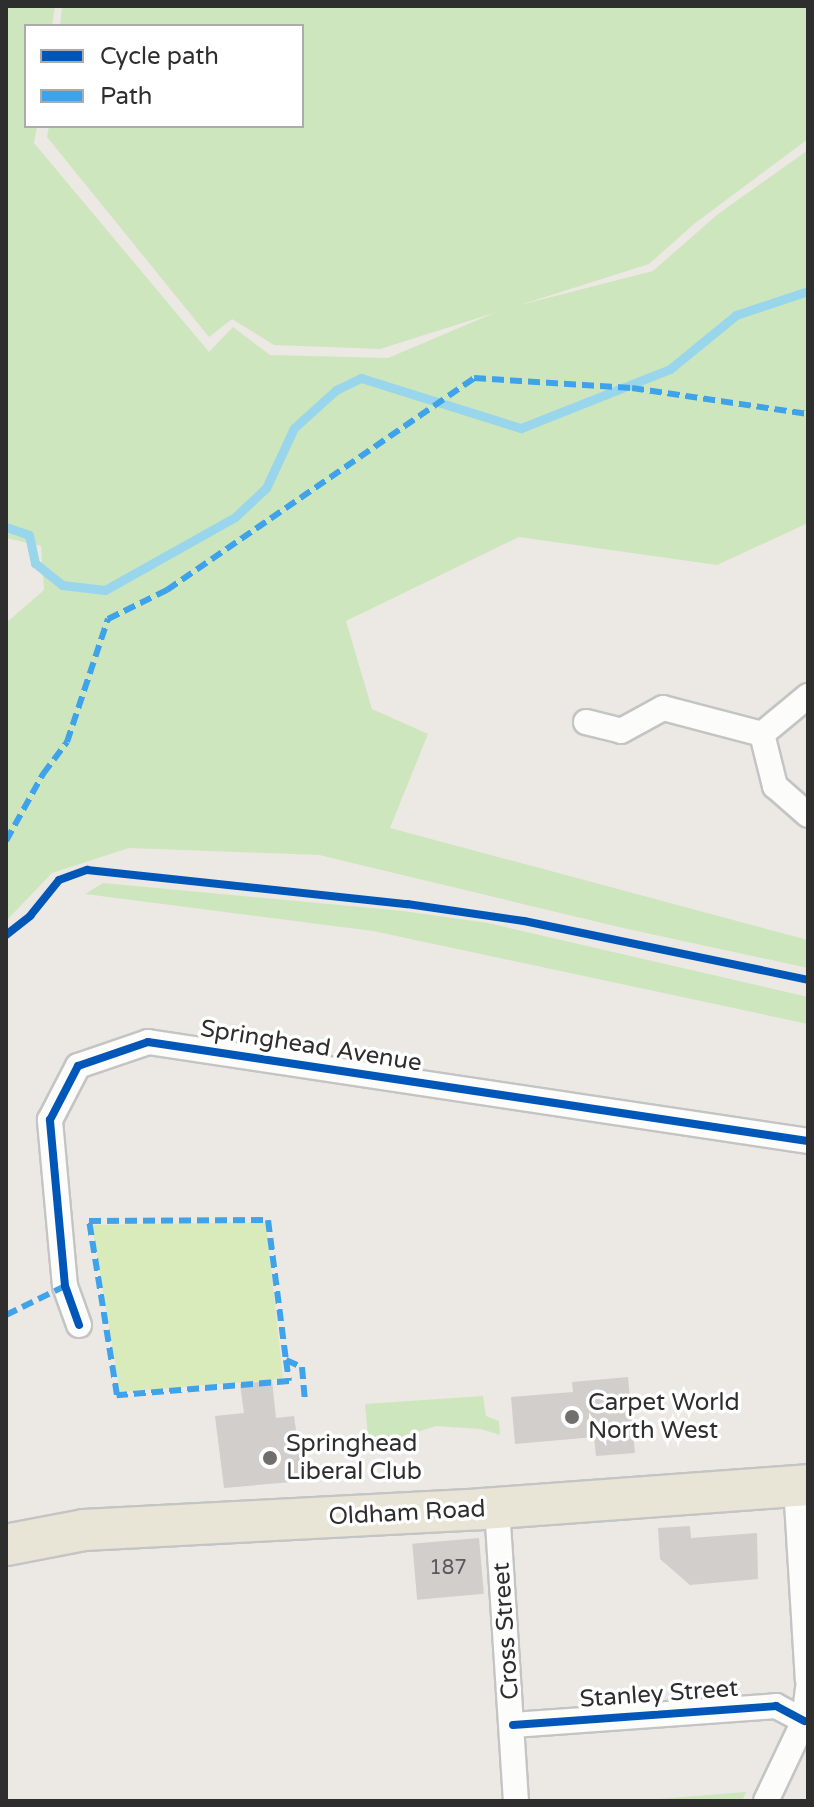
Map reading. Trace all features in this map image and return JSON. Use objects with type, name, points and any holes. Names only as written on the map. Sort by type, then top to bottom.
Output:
[{"type":"main road","name":"Oldham Road","points":[[6,1545],[84,1530],[497,1508],[802,1485]]},
{"type":"street","points":[[762,734],[808,696]]},
{"type":"street","points":[[586,722],[621,731],[663,708],[762,734]]},
{"type":"street","points":[[762,734],[775,786],[808,815]]},
{"type":"street","name":"Springhead Avenue","points":[[79,1325],[65,1286],[50,1120],[78,1066],[148,1042],[808,1141]]},
{"type":"street","points":[[802,1485],[808,1680]]},
{"type":"street","name":"Cross Street","points":[[497,1508],[516,1801]]},
{"type":"street","points":[[766,1801],[804,1721],[808,1688]]},
{"type":"street","name":"Stanley Street","points":[[513,1725],[776,1706],[804,1721]]},
{"type":"green space","points":[[6,6],[55,6],[52,24],[24,24],[24,128],[37,128],[34,143],[209,352],[233,327],[270,355],[388,358],[494,313],[380,349],[274,345],[232,319],[209,337],[47,137],[49,128],[304,128],[304,24],[60,24],[62,6],[808,6],[808,139],[694,224],[649,264],[520,305],[653,271],[718,214],[808,150],[808,523],[717,565],[519,537],[346,621],[372,709],[428,734],[390,828],[808,940],[808,968],[623,928],[319,855],[129,848],[52,873],[6,921],[6,623],[44,590],[41,546],[6,538]]},
{"type":"green space","points":[[103,883],[403,911],[488,923],[808,997],[808,1024],[373,931],[85,894]]},
{"type":"green space","points":[[266,1222],[283,1379],[120,1392],[92,1225]]},
{"type":"green space","points":[[483,1396],[486,1416],[499,1421],[500,1435],[481,1429],[436,1426],[369,1447],[365,1404]]},
{"type":"green space","points":[[746,1792],[742,1801],[633,1801]]},
{"type":"building","name":"Carpet World North West","points":[[628,1377],[635,1453],[596,1456],[594,1437],[515,1444],[511,1397],[573,1392],[572,1382]]},
{"type":"building","name":"Springhead Liberal Club","points":[[272,1380],[276,1418],[294,1416],[303,1481],[224,1488],[215,1416],[244,1413],[240,1384]]},
{"type":"building","points":[[690,1526],[691,1538],[757,1533],[758,1579],[690,1585],[660,1559],[658,1528]]},
{"type":"building","points":[[479,1538],[484,1594],[417,1600],[412,1544]]},
{"type":"waterway","points":[[6,527],[29,535],[35,563],[62,585],[105,590],[235,517],[266,488],[294,428],[336,390],[361,378],[521,428],[670,369],[736,315],[808,291]]},
{"type":"marked path","points":[[6,841],[43,774],[67,742],[108,619],[167,590],[474,378],[632,388],[808,414]]},
{"type":"marked path","points":[[286,1360],[289,1381],[117,1395],[89,1221],[268,1220],[286,1360],[302,1367],[305,1402]]},
{"type":"marked path","points":[[6,1315],[65,1286]]},
{"type":"marked path","points":[[407,1436],[410,1452]]},
{"type":"cycle path","points":[[6,935],[30,916],[59,880],[87,870],[407,904],[524,921],[808,980]]},
{"type":"cycle path","points":[[79,1325],[65,1286],[50,1120],[78,1066],[148,1042],[808,1141]]},
{"type":"cycle path","points":[[513,1725],[776,1706],[804,1721]]},
{"type":"place","name":"Carpet World North West","points":[[572,1417]]},
{"type":"place","name":"Springhead Liberal Club","points":[[270,1458]]}]
